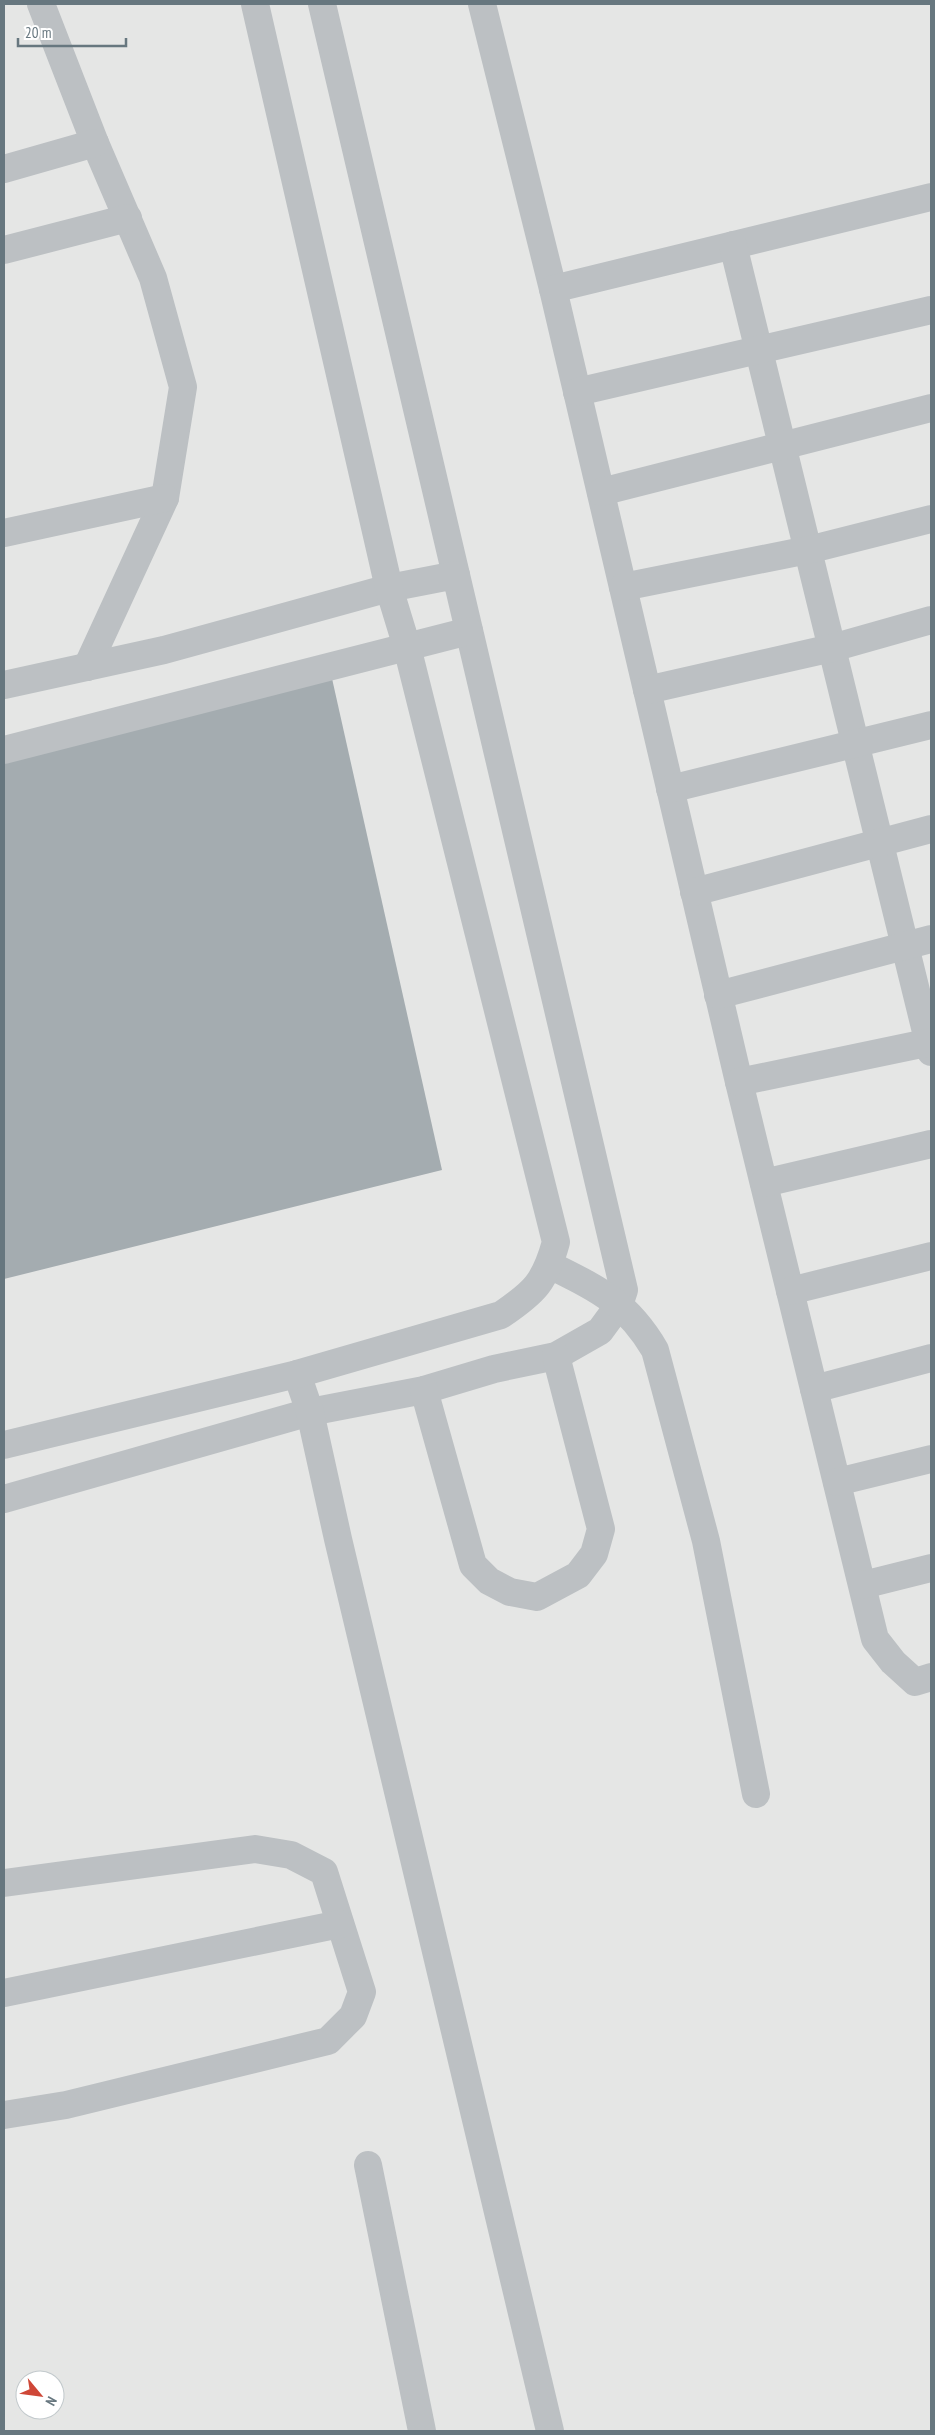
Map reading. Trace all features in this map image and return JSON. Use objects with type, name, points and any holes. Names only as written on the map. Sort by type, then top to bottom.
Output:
[{"type":"lane","points":[[41,4],[95,143],[152,278],[183,387],[165,498],[87,667]]},
{"type":"lane","points":[[4,1445],[298,1374],[501,1314],[530,1295],[550,1266],[556,1242],[407,647],[389,588],[255,4]]},
{"type":"lane","points":[[4,1499],[310,1412],[424,1390],[494,1369],[556,1356],[600,1330],[618,1305],[624,1290],[322,4]]},
{"type":"lane","points":[[482,4],[553,288],[718,994],[875,1639],[893,1662],[915,1682],[931,1677]]},
{"type":"lane","points":[[4,169],[95,143]]},
{"type":"lane","points":[[553,288],[931,197]]},
{"type":"lane","points":[[4,250],[128,218]]},
{"type":"lane","points":[[733,245],[930,1046],[739,1082]]},
{"type":"lane","points":[[577,392],[931,310]]},
{"type":"lane","points":[[600,492],[931,408]]},
{"type":"lane","points":[[4,533],[165,498]]},
{"type":"lane","points":[[623,587],[808,550],[931,519]]},
{"type":"lane","points":[[4,685],[164,650],[389,588],[456,575]]},
{"type":"lane","points":[[647,690],[832,648],[931,620]]},
{"type":"lane","points":[[4,750],[469,631]]},
{"type":"lane","points":[[670,789],[856,745],[931,725]]},
{"type":"lane","points":[[694,892],[931,830]]},
{"type":"lane","points":[[718,994],[931,939]]},
{"type":"lane","points":[[764,1183],[931,1144]]},
{"type":"lane","points":[[790,1291],[931,1256]]},
{"type":"lane","points":[[550,1266],[600,1290],[641,1326],[655,1350],[706,1541],[756,1794]]},
{"type":"lane","points":[[424,1390],[473,1565],[489,1582],[510,1592],[537,1597],[578,1575],[594,1554],[601,1529],[556,1356]]},
{"type":"lane","points":[[814,1389],[931,1358]]},
{"type":"lane","points":[[298,1374],[310,1412],[550,2431]]},
{"type":"lane","points":[[837,1482],[931,1459]]},
{"type":"lane","points":[[862,1585],[931,1568]]},
{"type":"lane","points":[[4,1883],[255,1849],[291,1854],[324,1872],[362,1992],[353,2016],[328,2041],[66,2106],[4,2115]]},
{"type":"lane","points":[[4,1992],[340,1924]]},
{"type":"lane","points":[[368,2165],[422,2431]]},
{"type":"shaded area","points":[[4,4],[931,4],[931,2431],[4,2431]]},
{"type":"building","points":[[331,674],[442,1170],[4,1279],[4,758]]}]
